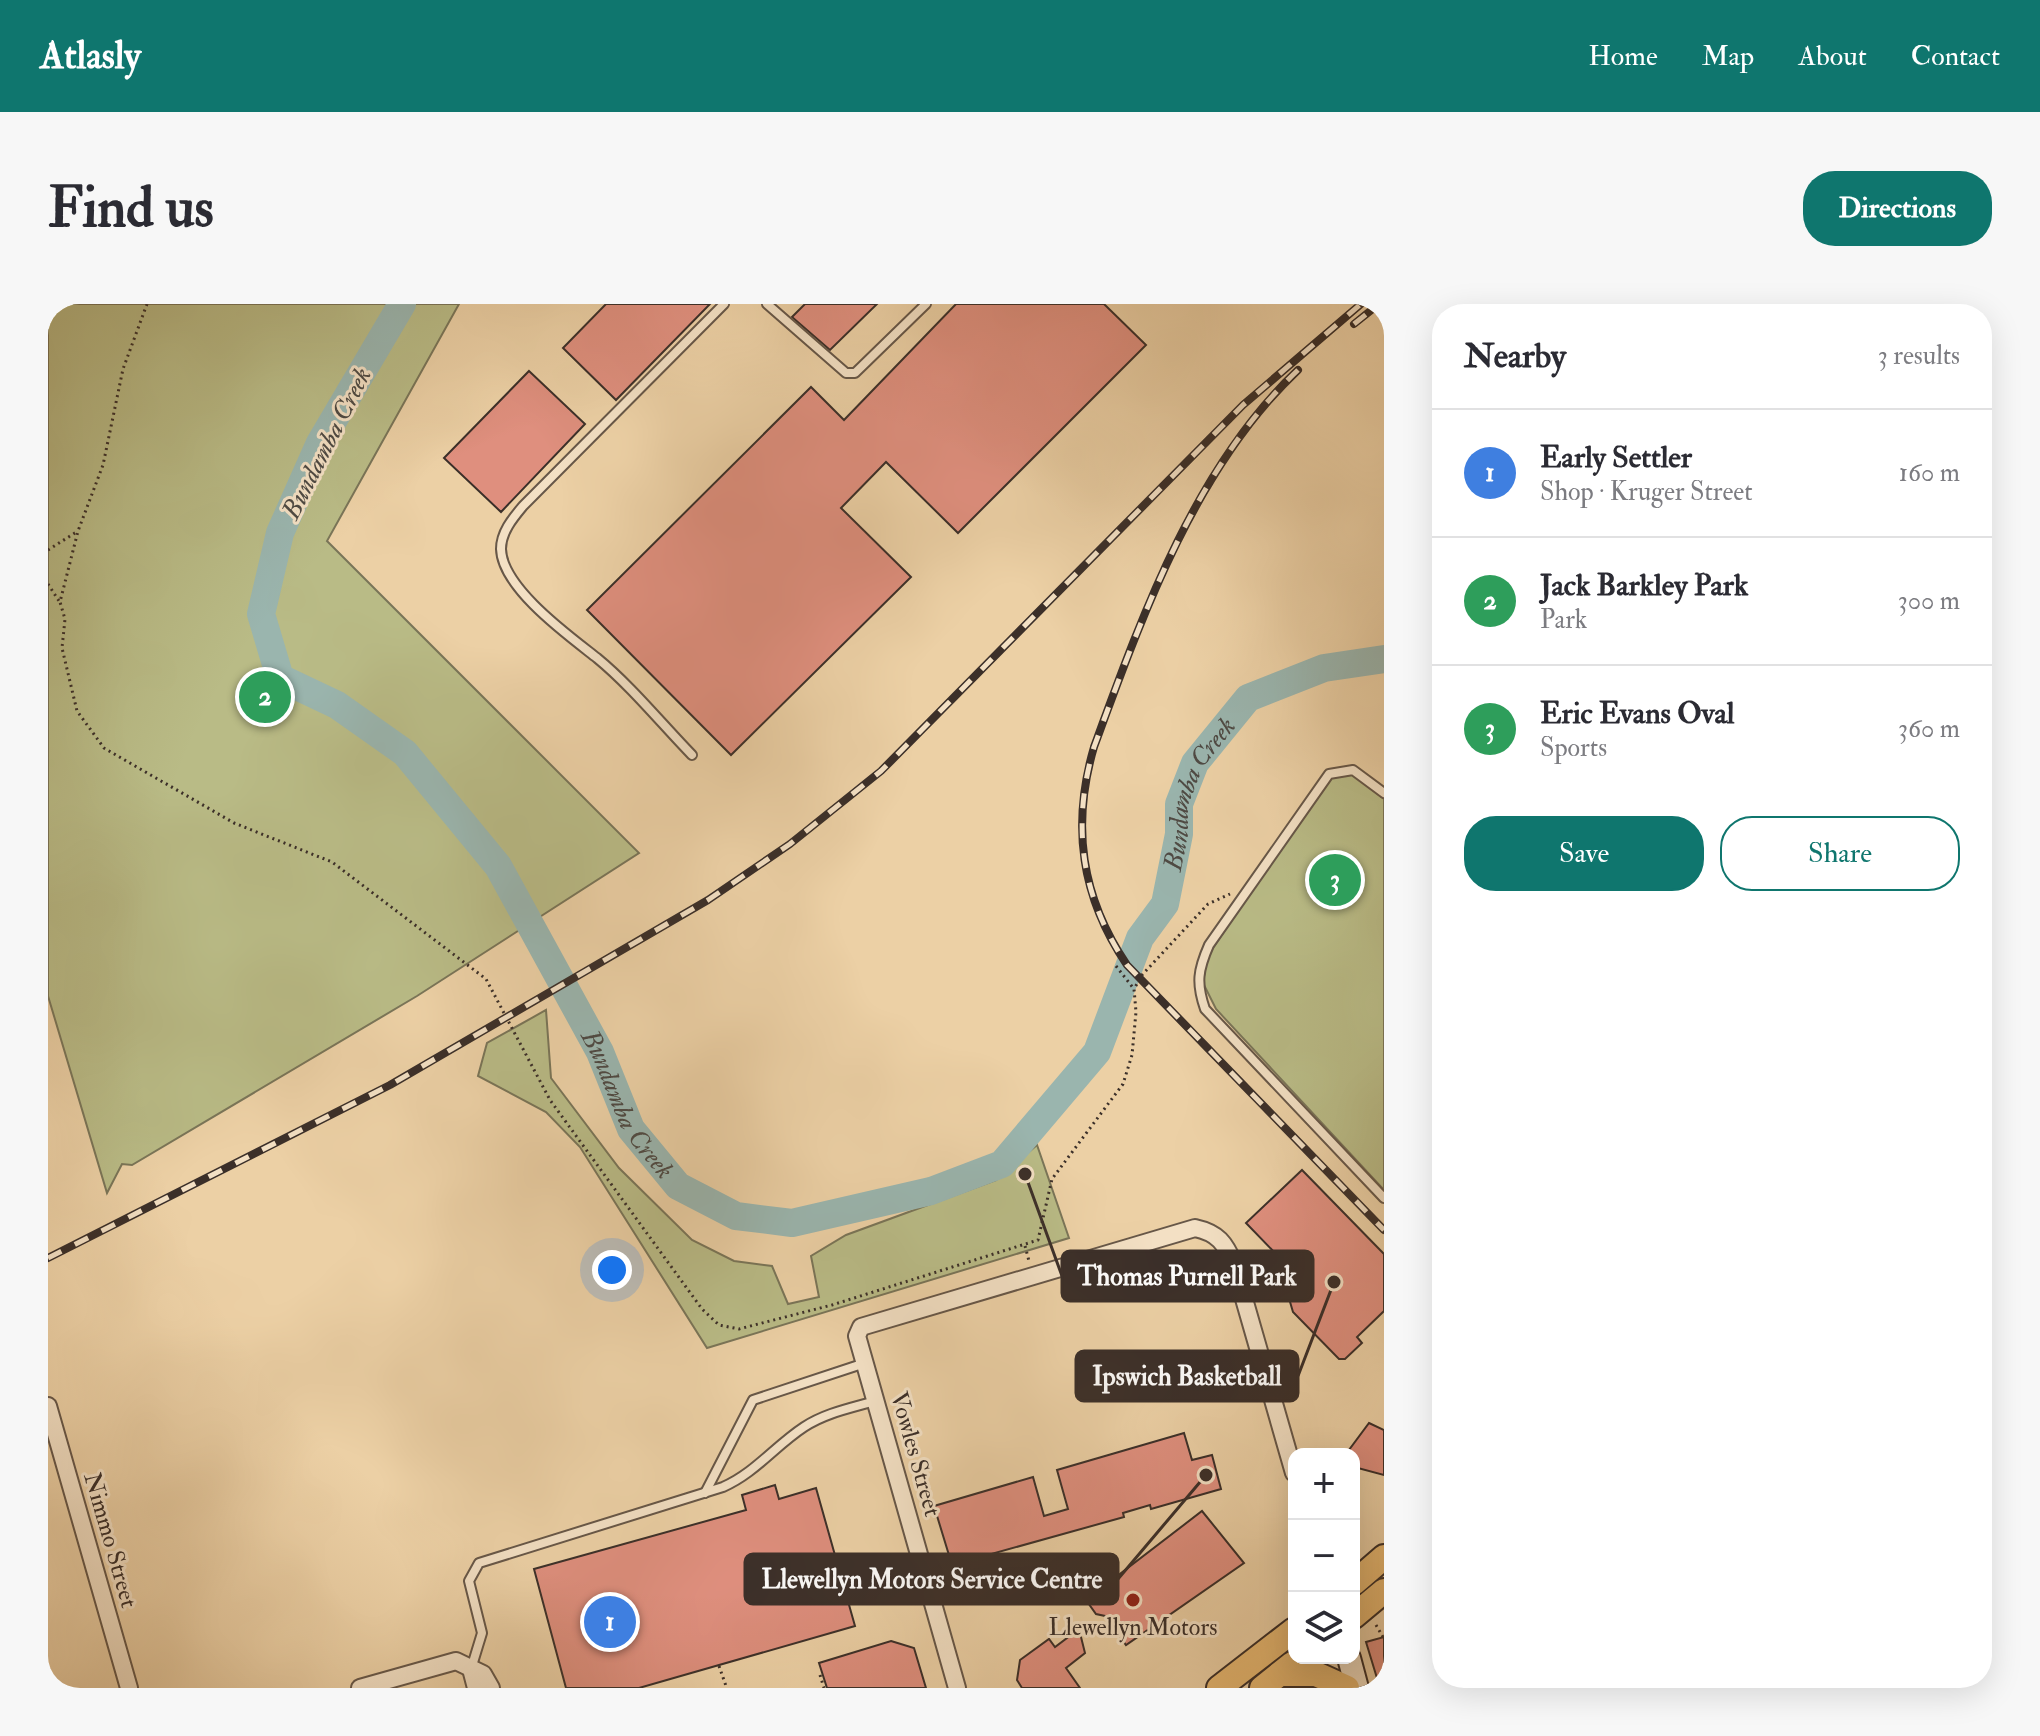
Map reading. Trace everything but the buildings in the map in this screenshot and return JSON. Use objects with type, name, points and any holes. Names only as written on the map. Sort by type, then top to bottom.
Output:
[{"type":"main road","points":[[1360,1578],[1384,1557]]},
{"type":"main road","points":[[1365,1620],[1384,1591]]},
{"type":"main road","points":[[1219,1688],[1288,1635]]},
{"type":"main road","points":[[1271,1681],[1293,1664]]},
{"type":"main road","points":[[1351,1664],[1357,1688]]},
{"type":"main road","points":[[1271,1681],[1316,1674],[1347,1688]]},
{"type":"street","name":"Vowles Street","points":[[957,1688],[857,1336],[861,1327],[1195,1228],[1212,1232],[1225,1244],[1288,1453]]},
{"type":"street","name":"Nimmo Street","points":[[48,1406],[129,1688]]},
{"type":"street","points":[[360,1688],[450,1662],[487,1678],[491,1688]]},
{"type":"street","points":[[471,1669],[476,1688]]},
{"type":"lane","points":[[692,755],[597,658],[560,632],[540,611],[506,568],[501,550],[504,535],[523,506],[724,304]]},
{"type":"lane","points":[[767,304],[846,373],[855,373],[926,304]]},
{"type":"lane","points":[[1384,793],[1353,770],[1329,774],[1209,945],[1199,968],[1197,985],[1205,1009],[1384,1198]]},
{"type":"lane","points":[[705,1493],[753,1400],[865,1363]]},
{"type":"lane","points":[[471,1669],[482,1633],[469,1581],[479,1563],[742,1479],[807,1425],[830,1414],[875,1401]]},
{"type":"path","points":[[60,602],[78,531],[103,465],[123,369],[147,304]]},
{"type":"path","points":[[48,550],[78,531]]},
{"type":"path","points":[[48,584],[60,602],[65,619],[62,648],[67,680],[77,711],[92,736],[104,748],[234,823],[332,862],[486,979],[550,1100],[702,1309],[719,1325],[739,1329],[832,1305],[1038,1240],[1052,1179],[1123,1084],[1132,1055],[1136,1012],[1134,989],[1116,966]]},
{"type":"path","points":[[1134,989],[1142,975],[1208,904],[1224,895],[1246,895]]},
{"type":"path","points":[[1365,1620],[1383,1637]]},
{"type":"path","points":[[719,1666],[726,1686]]},
{"type":"path","points":[[820,1675],[824,1688]]},
{"type":"green space","points":[[48,304],[459,304],[327,541],[639,853],[417,996],[132,1165],[122,1164],[107,1193],[48,996]]},
{"type":"green space","points":[[1351,773],[1384,799],[1384,1190],[1216,1009],[1203,983],[1207,957],[1323,784],[1337,774]]},
{"type":"green space","points":[[546,1010],[551,1078],[619,1168],[692,1240],[734,1261],[772,1266],[788,1304],[819,1297],[811,1256],[846,1235],[996,1180],[1037,1145],[1069,1238],[707,1348],[580,1147],[546,1112],[478,1076],[487,1043]]},
{"type":"waterway","name":"Bundamba Creek","points":[[402,304],[320,443],[280,533],[261,614],[280,678],[337,705],[405,753],[498,866],[600,1052],[631,1129],[678,1186],[736,1216],[792,1223],[931,1191],[1002,1164],[1097,1052],[1140,938],[1165,904],[1179,834],[1179,804],[1195,763],[1248,698],[1324,668],[1384,659]]},
{"type":"railway","points":[[48,1258],[390,1085],[708,900],[790,844],[881,771],[1243,405],[1361,304]]},
{"type":"railway","points":[[1354,324],[1379,304]]},
{"type":"railway","points":[[1298,370],[1229,451],[1175,546],[1152,596],[1094,747],[1087,776],[1082,833],[1090,887],[1111,939],[1127,965],[1384,1230]]},
{"type":"place","name":"Jack Barkley Park","points":[[265,697]]},
{"type":"place","name":"Eric Evans Oval","points":[[1335,880]]},
{"type":"place","name":"Thomas Purnell Park","points":[[1025,1174]]},
{"type":"place","name":"Ipswich Basketball","points":[[1334,1282]]},
{"type":"place","name":"Llewellyn Motors Service Centre","points":[[1206,1475]]},
{"type":"place","name":"Llewellyn Motors","points":[[1133,1600]]},
{"type":"place","name":"Early Settler","points":[[610,1622]]}]
